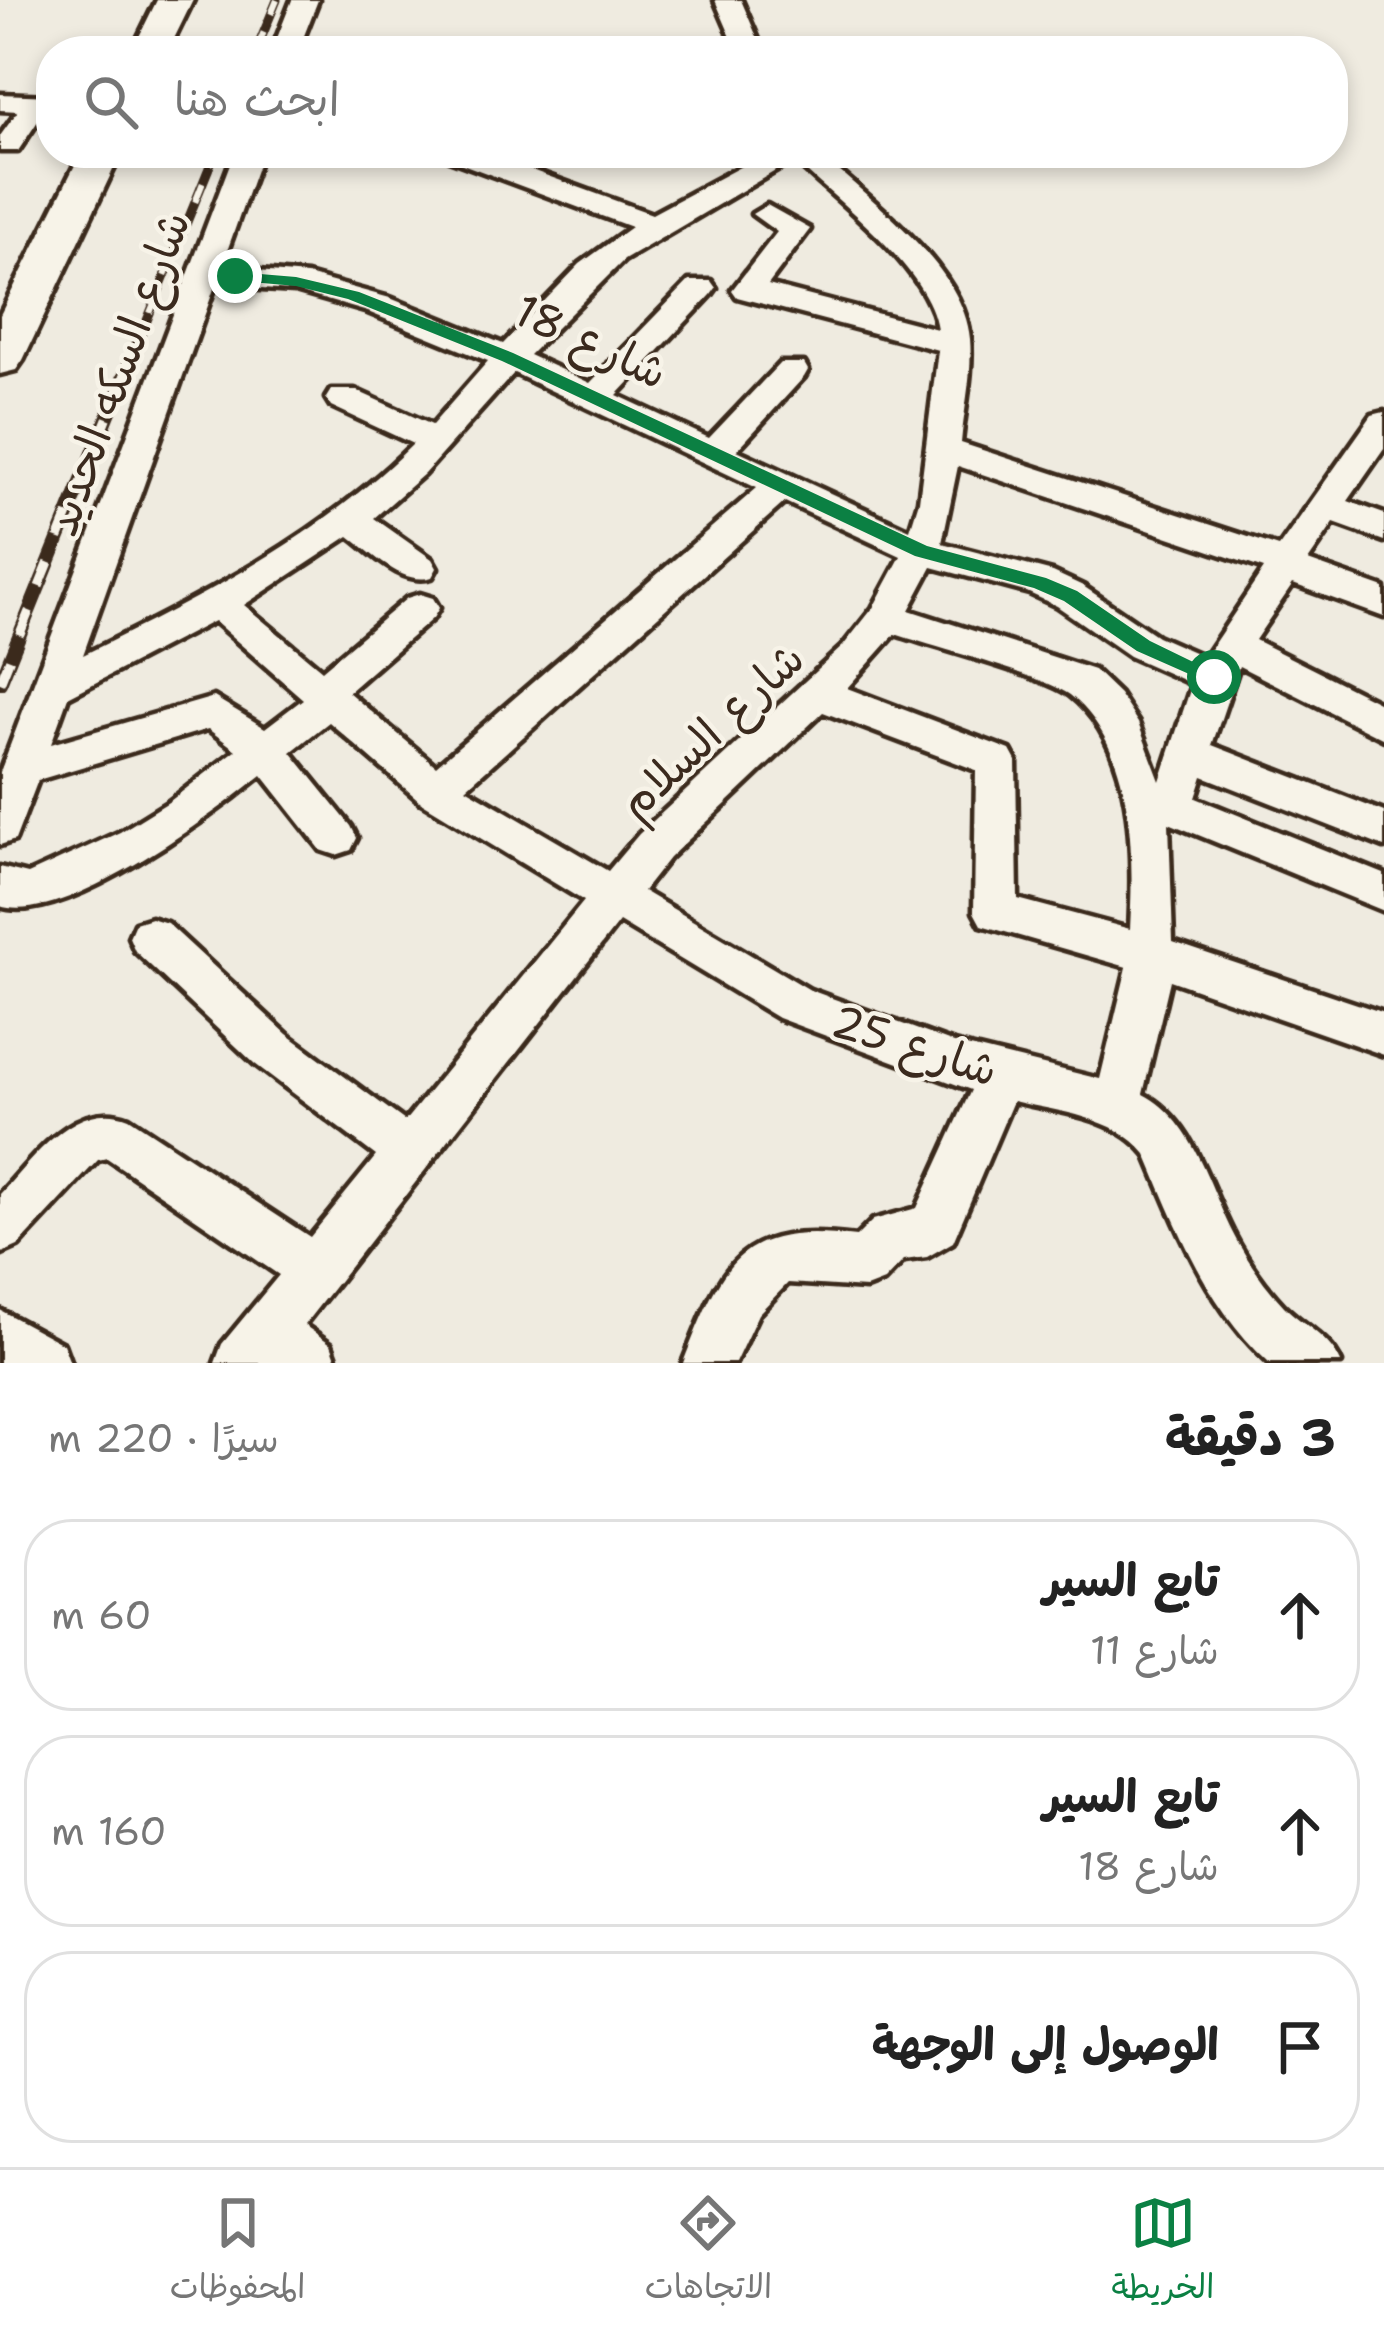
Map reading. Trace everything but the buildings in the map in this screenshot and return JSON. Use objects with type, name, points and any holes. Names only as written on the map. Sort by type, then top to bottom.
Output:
[{"type":"street","points":[[157,36],[175,0]]},
{"type":"street","points":[[291,36],[305,0]]},
{"type":"street","points":[[728,0],[744,36]]},
{"type":"street","points":[[0,102],[36,104]]},
{"type":"street","points":[[8,145],[36,112]]},
{"type":"street","points":[[0,360],[94,168]]},
{"type":"street","name":"شارع السكه الحديد","points":[[0,827],[243,168]]},
{"type":"street","points":[[499,168],[656,226]]},
{"type":"street","points":[[53,687],[217,602],[349,518],[436,442],[507,357],[590,272],[656,226],[760,168]]},
{"type":"street","name":"شارع السلام","points":[[253,1347],[613,896],[703,798],[822,694],[886,617],[922,551],[937,501],[955,344],[951,315],[925,269],[819,168]]},
{"type":"street","points":[[766,214],[795,230],[748,290],[955,344]]},
{"type":"street","name":"شارع 18","points":[[203,277],[266,278],[326,287],[507,357],[922,551],[1040,582],[1084,604],[1143,646],[1223,661],[1384,723]]},
{"type":"street","points":[[595,398],[700,288]]},
{"type":"street","points":[[714,454],[792,370]]},
{"type":"street","points":[[343,398],[436,442]]},
{"type":"street","points":[[1117,1106],[1150,954],[1150,872],[1157,800],[1191,754],[1223,661],[1384,423]]},
{"type":"street","points":[[943,449],[1287,565],[1384,603]]},
{"type":"street","points":[[436,790],[781,486]]},
{"type":"street","points":[[1327,507],[1384,528]]},
{"type":"street","points":[[349,518],[419,568]]},
{"type":"street","name":"شارع 25","points":[[217,602],[436,790],[794,1004],[954,1064],[1117,1106],[1150,1122],[1163,1138],[1232,1285],[1273,1334],[1315,1363]]},
{"type":"street","points":[[0,885],[12,892],[31,892],[135,844],[267,751],[420,608]]},
{"type":"street","points":[[886,617],[1080,681],[1109,710],[1157,800],[1384,893]]},
{"type":"street","points":[[822,694],[995,761],[996,912],[1150,954],[1384,1034]]},
{"type":"street","points":[[23,768],[207,712],[221,715],[267,751],[336,838]]},
{"type":"street","points":[[1191,754],[1384,830]]},
{"type":"street","points":[[151,937],[271,1049],[407,1151]]},
{"type":"street","points":[[709,1363],[742,1292],[765,1270],[794,1256],[866,1262],[891,1237],[927,1232],[935,1225],[1001,1075]]},
{"type":"street","points":[[0,1229],[84,1141],[112,1134],[314,1269]]},
{"type":"street","points":[[0,1336],[44,1363]]},
{"type":"street","points":[[253,1347],[312,1363]]},
{"type":"railway","points":[[262,36],[277,0]]},
{"type":"railway","points":[[135,350],[209,168]]},
{"type":"railway","points":[[0,683],[136,347]]},
{"type":"route","points":[[235,276],[296,281],[353,295],[507,357],[922,551],[1040,582],[1098,613],[1143,646],[1214,677]]}]
